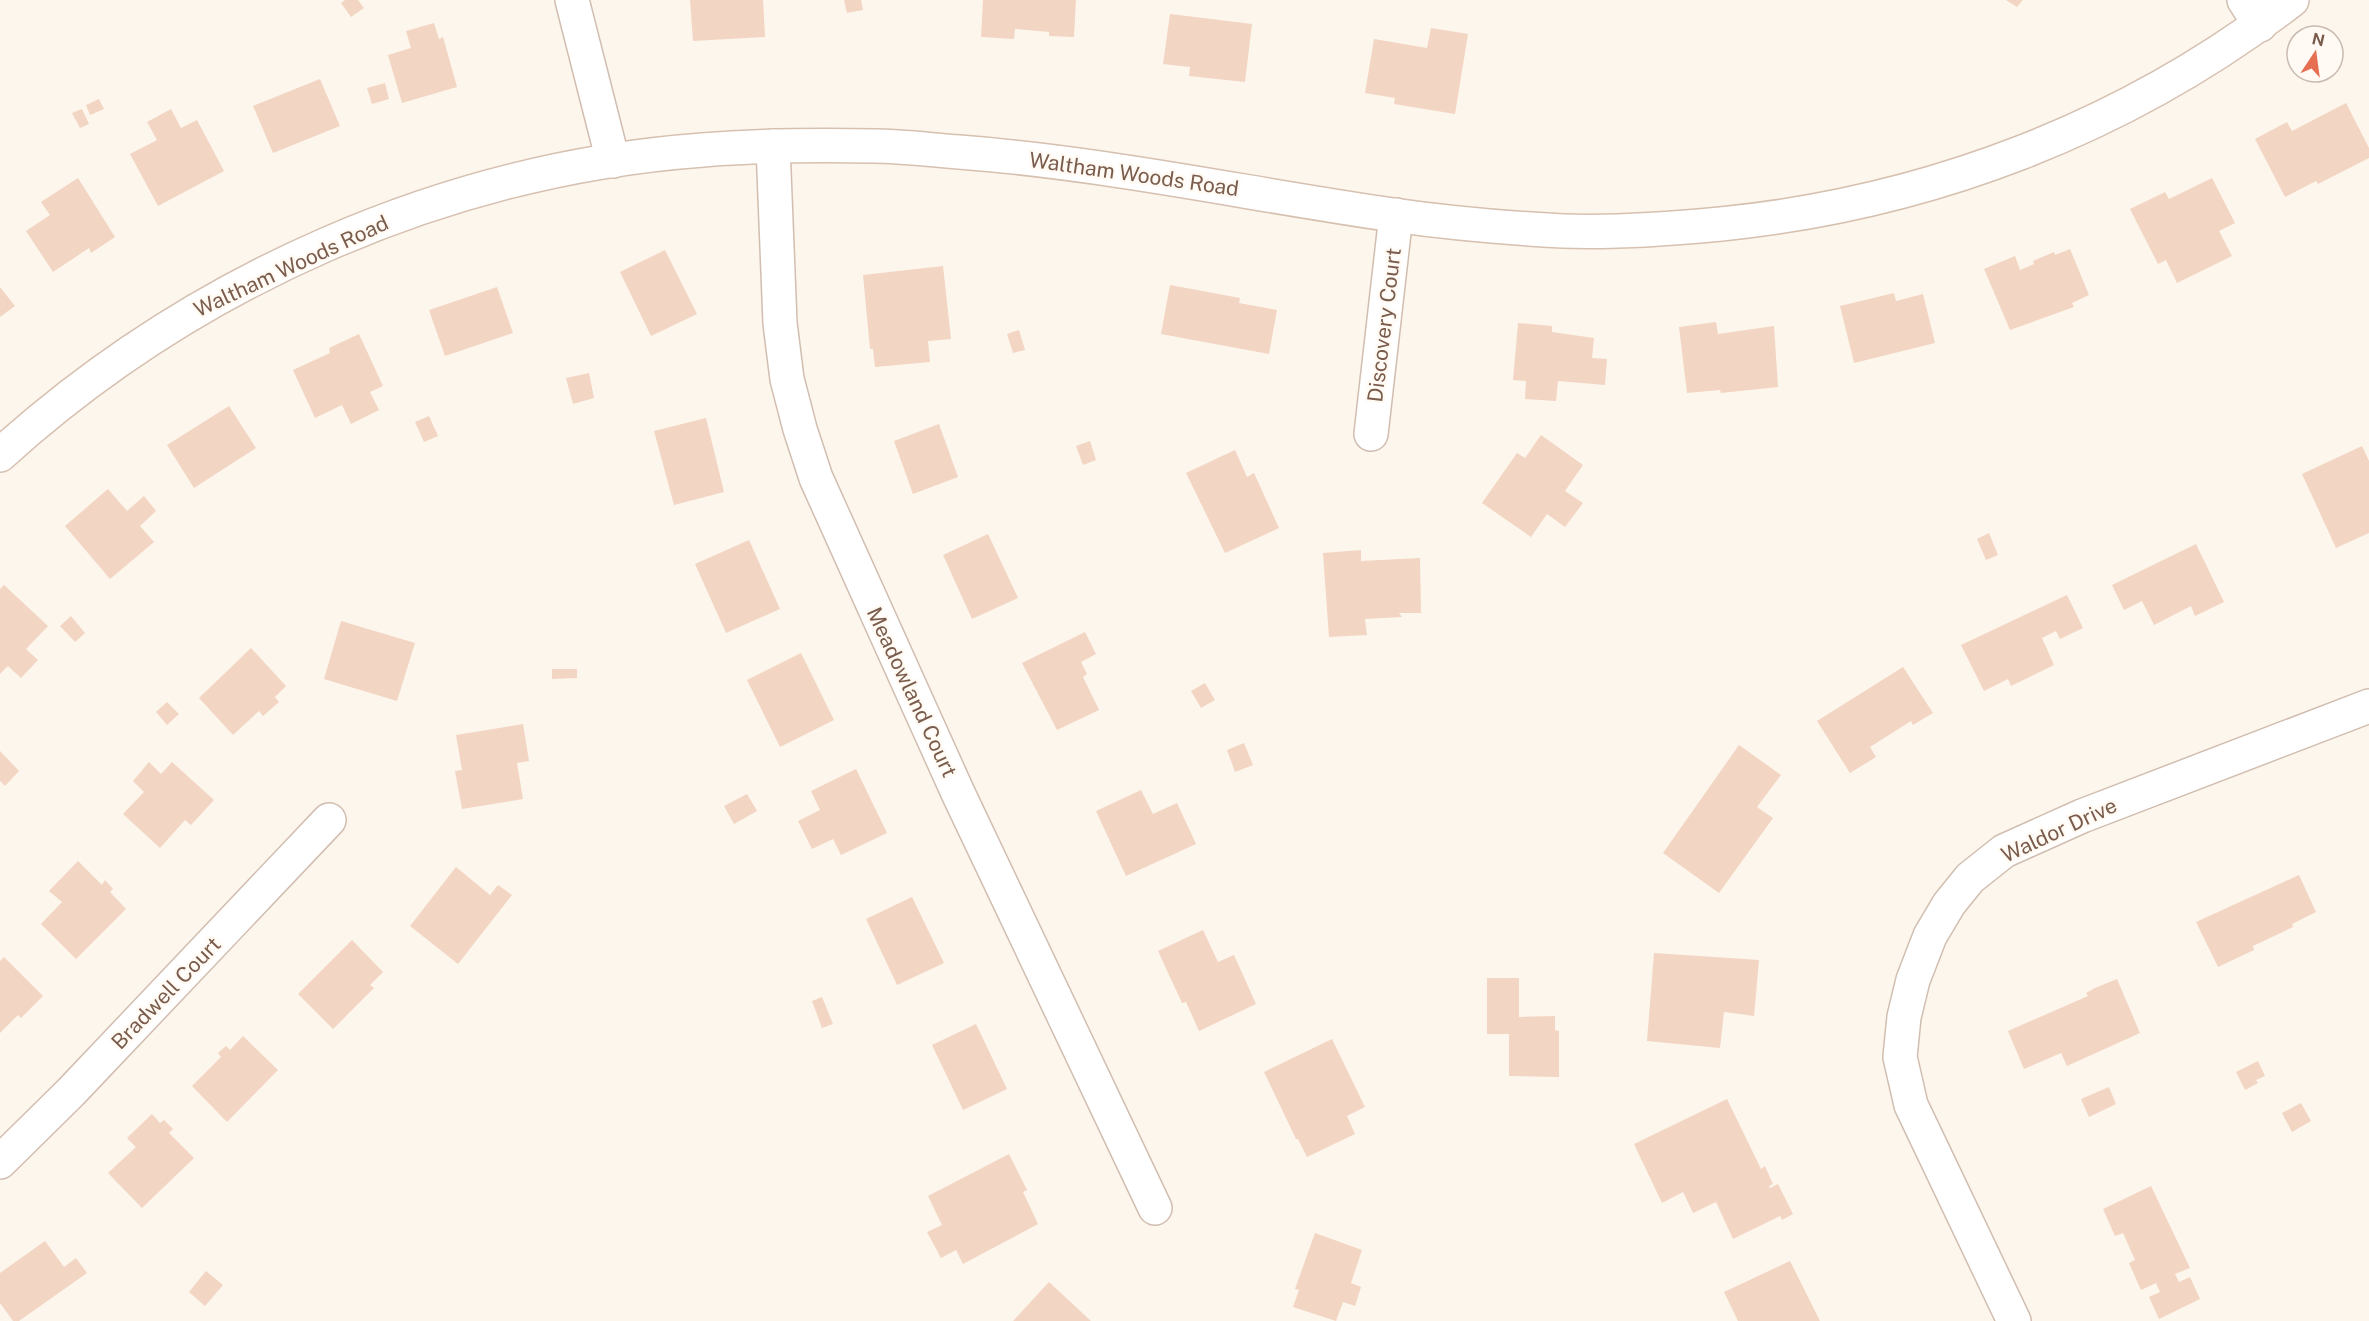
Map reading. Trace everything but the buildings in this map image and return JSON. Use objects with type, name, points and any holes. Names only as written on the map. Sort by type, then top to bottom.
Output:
[{"type":"street","points":[[572,0],[613,161]]},
{"type":"street","name":"Waltham Woods Road","points":[[0,455],[96,376],[183,317],[273,269],[364,227],[443,200],[524,178],[613,161],[700,150],[773,146],[879,146],[1086,165],[1396,215],[1567,231],[1666,230],[1759,220],[1865,202],[1968,173],[2061,137],[2156,89],[2252,12],[2292,0]]},
{"type":"street","name":"Meadowland Court","points":[[773,146],[780,323],[787,379],[816,478],[958,793],[1155,1208]]},
{"type":"street","name":"Discovery Court","points":[[1371,434],[1396,215]]},
{"type":"street","name":"Waldor Drive","points":[[2014,1321],[1911,1105],[1900,1057],[1904,1017],[1913,980],[1930,936],[1949,904],[1970,878],[2004,851],[2082,816],[2369,706]]},
{"type":"street","name":"Bradwell Court","points":[[0,1162],[111,1051],[329,820]]}]
